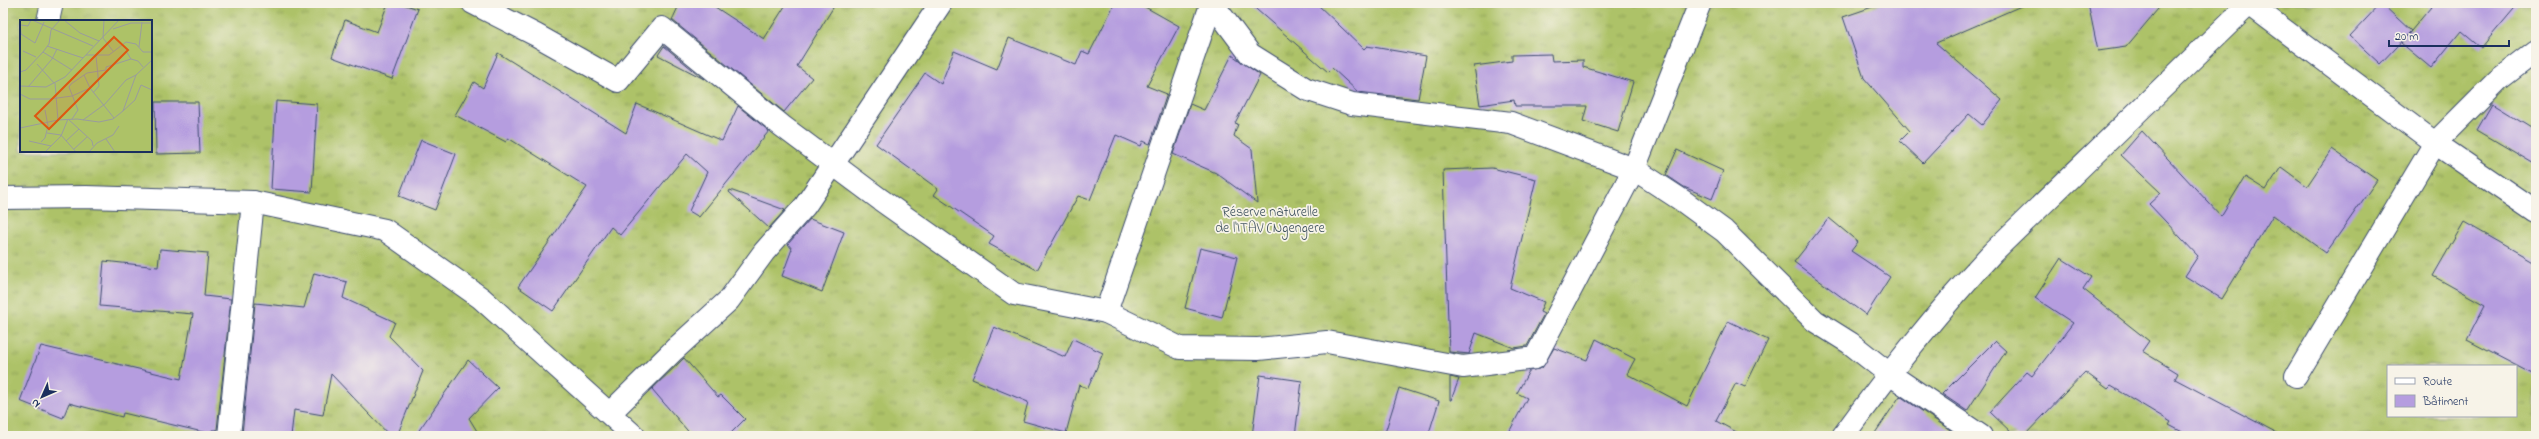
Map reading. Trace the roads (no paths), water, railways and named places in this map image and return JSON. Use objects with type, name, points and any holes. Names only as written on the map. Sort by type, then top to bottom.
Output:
[{"type":"street","points":[[48,20],[52,3]]},
{"type":"street","points":[[473,3],[536,35],[618,81],[662,28],[782,126],[1014,294],[1106,312],[1180,348],[1258,349],[1327,342],[1463,367],[1535,358],[1634,169],[1700,3]]},
{"type":"street","points":[[610,413],[674,350],[729,300],[764,252],[805,206],[941,3]]},
{"type":"street","points":[[1843,436],[1888,373],[1955,293],[1993,252],[2248,3],[2435,143],[2536,212]]},
{"type":"street","points":[[1106,312],[1212,4]]},
{"type":"street","points":[[1212,4],[1250,54],[1306,89],[1352,104],[1511,123],[1634,169],[1684,201],[1724,231],[1815,321],[1850,342],[1888,373],[1981,436]]},
{"type":"street","points":[[2296,376],[2435,143],[2498,80],[2536,51]]},
{"type":"street","points":[[3,198],[86,197],[253,202],[385,230],[481,298],[634,436]]},
{"type":"street","points":[[229,436],[253,202]]},
{"type":"park label","name":"Réserve naturelle de l'ITAV (Ngengere","points":[[1270,220]]}]
